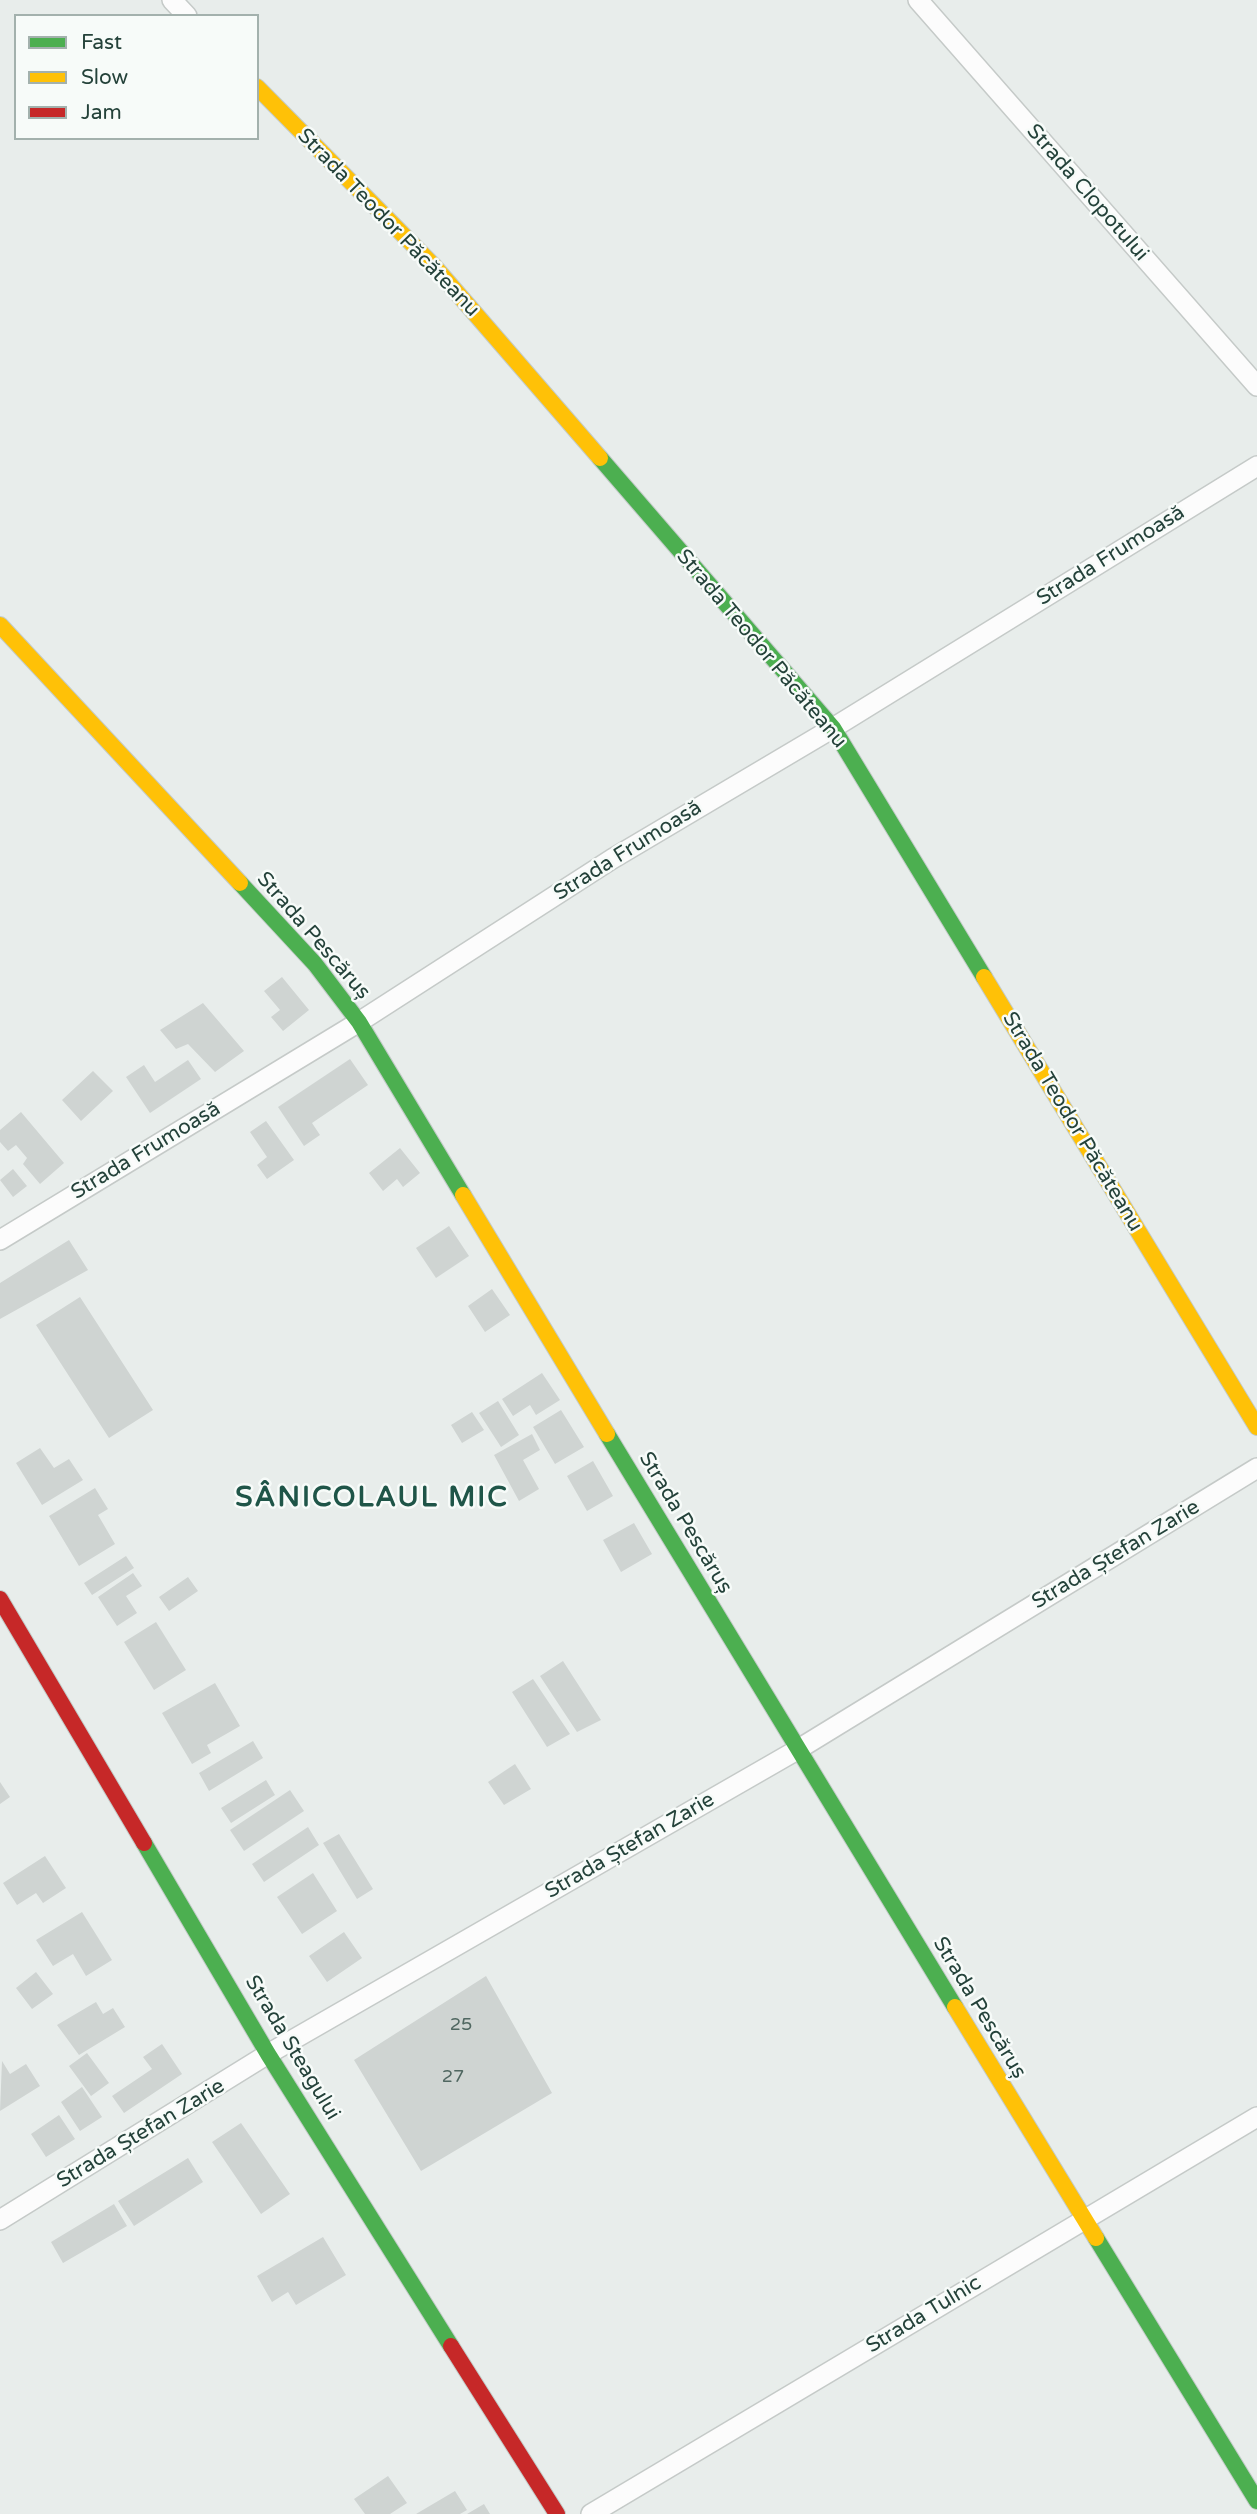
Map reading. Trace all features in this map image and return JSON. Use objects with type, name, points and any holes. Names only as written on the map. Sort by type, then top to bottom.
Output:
[{"type":"street","points":[[172,0],[185,14]]},
{"type":"street","name":"Strada Clopotului","points":[[918,0],[1257,386]]},
{"type":"street","name":"Strada Teodor Păcăteanu","points":[[259,89],[433,265],[833,728],[1257,1427]]},
{"type":"street","name":"Strada Frumoasă","points":[[0,1240],[359,1022],[612,859],[833,728],[1257,466]]},
{"type":"street","name":"Strada Pescăruș","points":[[0,625],[315,964],[359,1022],[797,1750],[1257,2501]]},
{"type":"street","name":"Strada Ștefan Zarie","points":[[0,2220],[268,2054],[797,1750],[1257,1468]]},
{"type":"street","name":"Strada Steagului","points":[[0,1599],[268,2054],[557,2514]]},
{"type":"street","name":"Strada Tulnic","points":[[592,2514],[1257,2117]]},
{"type":"building","points":[[282,977],[309,1010],[283,1031],[271,1017],[280,1010],[264,991]]},
{"type":"building","points":[[203,1003],[244,1051],[215,1072],[188,1044],[176,1049],[160,1030]]},
{"type":"building","points":[[350,1059],[368,1085],[312,1123],[320,1135],[304,1146],[278,1107]]},
{"type":"building","points":[[188,1060],[201,1079],[150,1113],[126,1077],[144,1065],[155,1082]]},
{"type":"building","points":[[93,1071],[113,1091],[81,1121],[62,1100]]},
{"type":"building","points":[[21,1112],[64,1163],[40,1184],[23,1164],[27,1158],[16,1145],[8,1151],[0,1142],[0,1130]]},
{"type":"building","points":[[266,1121],[294,1160],[267,1179],[257,1165],[267,1157],[250,1132]]},
{"type":"building","points":[[400,1148],[420,1173],[403,1187],[397,1179],[383,1191],[369,1173]]},
{"type":"building","points":[[13,1169],[27,1186],[13,1197],[0,1180]]},
{"type":"building","points":[[449,1226],[469,1256],[436,1278],[416,1248]]},
{"type":"building","points":[[69,1240],[88,1270],[0,1319],[0,1283]]},
{"type":"building","points":[[492,1289],[510,1315],[485,1332],[468,1306]]},
{"type":"building","points":[[80,1297],[153,1410],[109,1438],[36,1325]]},
{"type":"building","points":[[542,1373],[560,1400],[536,1415],[530,1405],[513,1416],[502,1399]]},
{"type":"building","points":[[498,1401],[519,1435],[501,1447],[479,1413]]},
{"type":"building","points":[[561,1410],[584,1447],[555,1464],[533,1427]]},
{"type":"building","points":[[472,1412],[484,1430],[462,1443],[451,1425]]},
{"type":"building","points":[[532,1434],[540,1450],[523,1460],[539,1489],[519,1501],[494,1455]]},
{"type":"building","points":[[40,1448],[54,1468],[69,1459],[83,1480],[42,1505],[16,1463]]},
{"type":"building","points":[[593,1461],[613,1496],[587,1511],[567,1476]]},
{"type":"building","points":[[95,1488],[108,1509],[98,1515],[115,1544],[79,1566],[49,1516]]},
{"type":"building","points":[[634,1523],[652,1554],[621,1572],[603,1540]]},
{"type":"building","points":[[126,1556],[134,1568],[92,1595],[84,1583]]},
{"type":"building","points":[[133,1573],[142,1586],[126,1596],[137,1613],[117,1626],[98,1597]]},
{"type":"building","points":[[188,1577],[198,1591],[169,1611],[159,1597]]},
{"type":"building","points":[[156,1622],[186,1670],[154,1690],[124,1642]]},
{"type":"building","points":[[563,1661],[601,1720],[577,1732],[540,1676]]},
{"type":"building","points":[[533,1679],[570,1734],[547,1747],[512,1692]]},
{"type":"building","points":[[215,1683],[240,1726],[207,1745],[211,1753],[192,1764],[162,1713]]},
{"type":"building","points":[[253,1741],[263,1758],[209,1791],[199,1773]]},
{"type":"building","points":[[515,1764],[531,1789],[504,1805],[488,1782]]},
{"type":"building","points":[[266,1780],[275,1795],[231,1823],[221,1808]]},
{"type":"building","points":[[0,1782],[10,1797],[0,1804]]},
{"type":"building","points":[[290,1790],[304,1811],[244,1851],[230,1830]]},
{"type":"building","points":[[308,1827],[319,1845],[264,1882],[252,1864]]},
{"type":"building","points":[[339,1834],[373,1889],[357,1899],[323,1843]]},
{"type":"building","points":[[45,1856],[66,1888],[43,1903],[36,1893],[17,1905],[3,1883]]},
{"type":"building","points":[[313,1873],[337,1911],[302,1934],[277,1897]]},
{"type":"building","points":[[82,1912],[112,1960],[86,1976],[73,1954],[53,1966],[36,1940]]},
{"type":"building","points":[[344,1932],[362,1958],[327,1982],[309,1956]]},
{"type":"building","points":[[36,1972],[53,1994],[32,2009],[16,1988]]},
{"type":"building","points":[[486,1976],[552,2093],[421,2171],[354,2060]]},
{"type":"building","points":[[96,2002],[103,2014],[113,2008],[125,2027],[79,2055],[57,2025]]},
{"type":"building","points":[[162,2044],[182,2074],[124,2113],[112,2096],[152,2069],[143,2057]]},
{"type":"building","points":[[87,2053],[109,2083],[91,2096],[69,2066]]},
{"type":"building","points":[[2,2061],[10,2074],[26,2064],[40,2086],[0,2111]]},
{"type":"building","points":[[82,2087],[102,2117],[80,2131],[61,2102]]},
{"type":"building","points":[[59,2115],[75,2139],[46,2157],[31,2134]]},
{"type":"building","points":[[241,2123],[290,2194],[261,2214],[212,2142]]},
{"type":"building","points":[[188,2158],[203,2182],[134,2226],[118,2201]]},
{"type":"building","points":[[114,2204],[127,2226],[63,2263],[51,2242]]},
{"type":"building","points":[[323,2237],[346,2275],[296,2305],[288,2292],[272,2302],[257,2276]]},
{"type":"building","points":[[388,2476],[407,2503],[390,2514],[365,2514],[354,2499]]},
{"type":"building","points":[[455,2491],[467,2510],[460,2514],[416,2514]]},
{"type":"building","points":[[484,2504],[490,2514],[467,2514]]},
{"type":"traffic: fast","points":[[600,458],[833,728],[984,977]]},
{"type":"traffic: fast","points":[[240,883],[315,964],[359,1022],[463,1195]]},
{"type":"traffic: fast","points":[[607,1434],[955,2007]]},
{"type":"traffic: fast","points":[[144,1843],[268,2054],[451,2346]]},
{"type":"traffic: fast","points":[[1096,2238],[1257,2501]]},
{"type":"traffic: slow","points":[[259,89],[433,265],[600,458]]},
{"type":"traffic: slow","points":[[0,625],[240,883]]},
{"type":"traffic: slow","points":[[984,977],[1257,1427]]},
{"type":"traffic: slow","points":[[463,1195],[607,1434]]},
{"type":"traffic: slow","points":[[955,2007],[1096,2238]]},
{"type":"traffic: jam","points":[[0,1599],[144,1843]]},
{"type":"traffic: jam","points":[[451,2346],[557,2514]]},
{"type":"district","name":"SÂNICOLAUL MIC","points":[[372,1499]]}]
